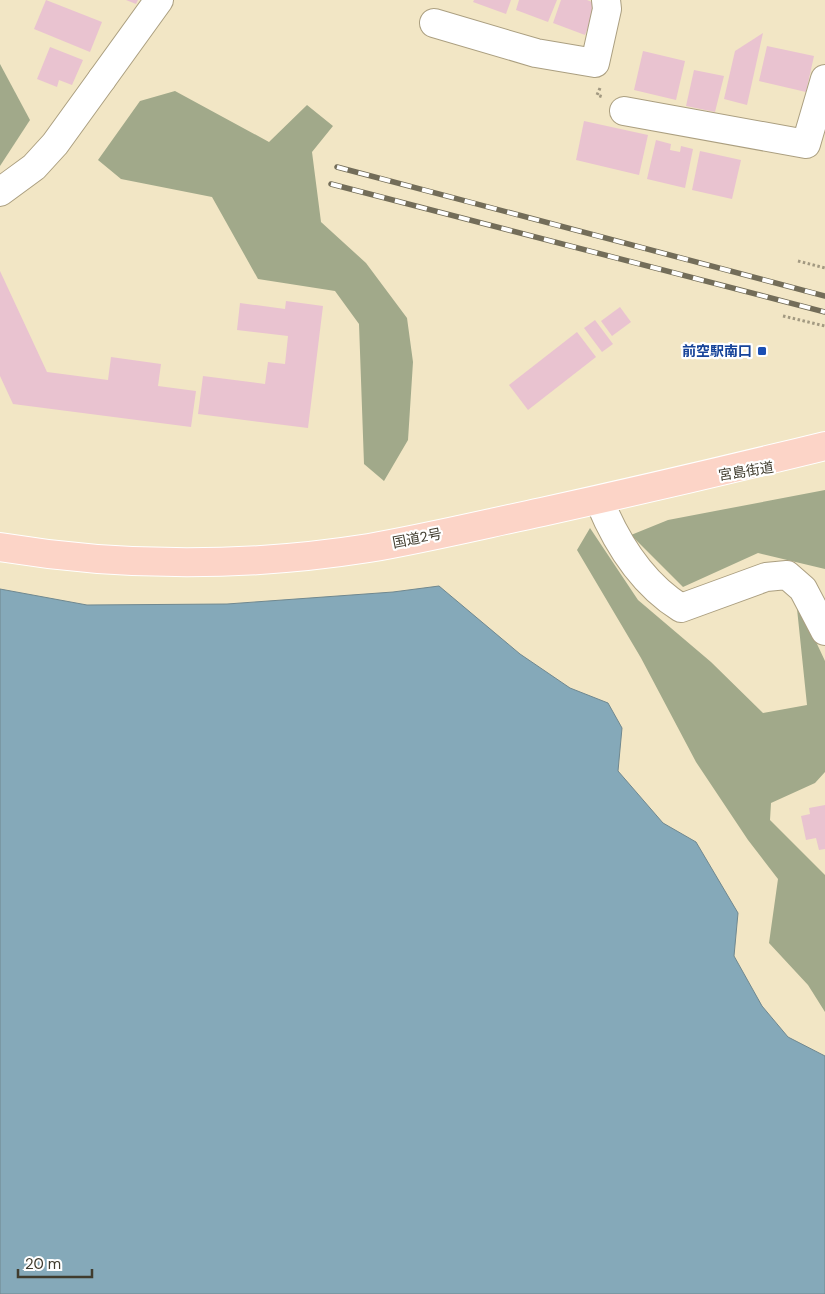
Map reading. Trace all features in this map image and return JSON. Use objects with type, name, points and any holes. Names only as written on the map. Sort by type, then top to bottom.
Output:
[{"type":"highway","name":"国道2号","points":[[0,547],[93,558],[162,562],[231,561],[369,548],[668,485],[825,446]]},
{"type":"highway","name":"宮島街道","points":[[668,485],[731,472],[825,461]]},
{"type":"street","points":[[0,192],[34,167],[56,144],[159,0]]},
{"type":"street","points":[[434,23],[536,53],[595,63],[607,10],[606,0]]},
{"type":"street","points":[[624,111],[806,144],[825,79]]},
{"type":"street","points":[[599,500],[611,529],[638,570],[662,596],[681,608],[766,577],[787,576],[803,588],[825,631]]},
{"type":"path","points":[[798,261],[825,268]]},
{"type":"path","points":[[783,316],[825,326]]},
{"type":"green space","points":[[0,64],[30,120],[0,166]]},
{"type":"green space","points":[[175,91],[269,142],[307,105],[333,126],[312,152],[321,222],[366,263],[407,318],[413,362],[408,440],[384,481],[364,464],[359,324],[335,291],[258,279],[212,197],[121,179],[98,160],[140,101]]},
{"type":"green space","points":[[825,490],[825,569],[758,553],[683,587],[631,535],[668,520]]},
{"type":"green space","points":[[590,528],[638,600],[711,662],[763,713],[807,705],[796,599],[825,661],[825,772],[815,783],[771,803],[770,820],[825,875],[825,1012],[808,985],[769,943],[778,879],[748,840],[696,762],[641,658],[577,550]]},
{"type":"water","points":[[439,586],[520,654],[570,688],[608,703],[622,728],[618,771],[663,823],[696,842],[738,913],[734,956],[762,1006],[788,1037],[825,1056],[825,1294],[0,1294],[0,589],[87,605],[227,604],[393,592]]},
{"type":"building","points":[[46,0],[102,22],[90,52],[34,29]]},
{"type":"building","points":[[126,0],[138,0],[136,4]]},
{"type":"building","points":[[474,0],[511,0],[506,14],[473,2]]},
{"type":"building","points":[[519,0],[557,0],[548,22],[516,10]]},
{"type":"building","points":[[561,0],[587,0],[597,4],[585,35],[553,23]]},
{"type":"building","points":[[763,33],[747,105],[724,99],[735,51]]},
{"type":"building","points":[[767,46],[814,56],[806,92],[759,81]]},
{"type":"building","points":[[50,47],[83,60],[72,85],[59,80],[57,87],[37,79]]},
{"type":"building","points":[[643,51],[685,61],[676,100],[634,90]]},
{"type":"building","points":[[694,70],[724,76],[715,112],[686,106]]},
{"type":"building","points":[[584,121],[648,135],[639,175],[576,160]]},
{"type":"building","points":[[656,140],[671,144],[670,150],[680,152],[681,146],[693,149],[685,188],[647,179]]},
{"type":"building","points":[[700,151],[741,160],[732,199],[692,190]]},
{"type":"building","points":[[0,271],[47,372],[108,380],[111,357],[161,364],[158,386],[196,391],[191,427],[13,404],[0,376]]},
{"type":"building","points":[[286,301],[323,306],[308,428],[198,414],[203,376],[265,384],[268,362],[285,364],[288,336],[237,330],[240,303],[285,309]]},
{"type":"building","points":[[620,307],[631,322],[612,336],[601,321]]},
{"type":"building","points":[[595,320],[613,344],[602,352],[584,328]]},
{"type":"building","points":[[577,332],[596,357],[528,410],[509,385]]},
{"type":"building","points":[[825,805],[825,849],[819,850],[816,838],[806,840],[801,816],[810,814],[809,808]]},
{"type":"railway","points":[[337,167],[825,296]]},
{"type":"railway","points":[[331,184],[825,312]]},
{"type":"place","name":"前空駅南口","points":[[762,351]]}]
